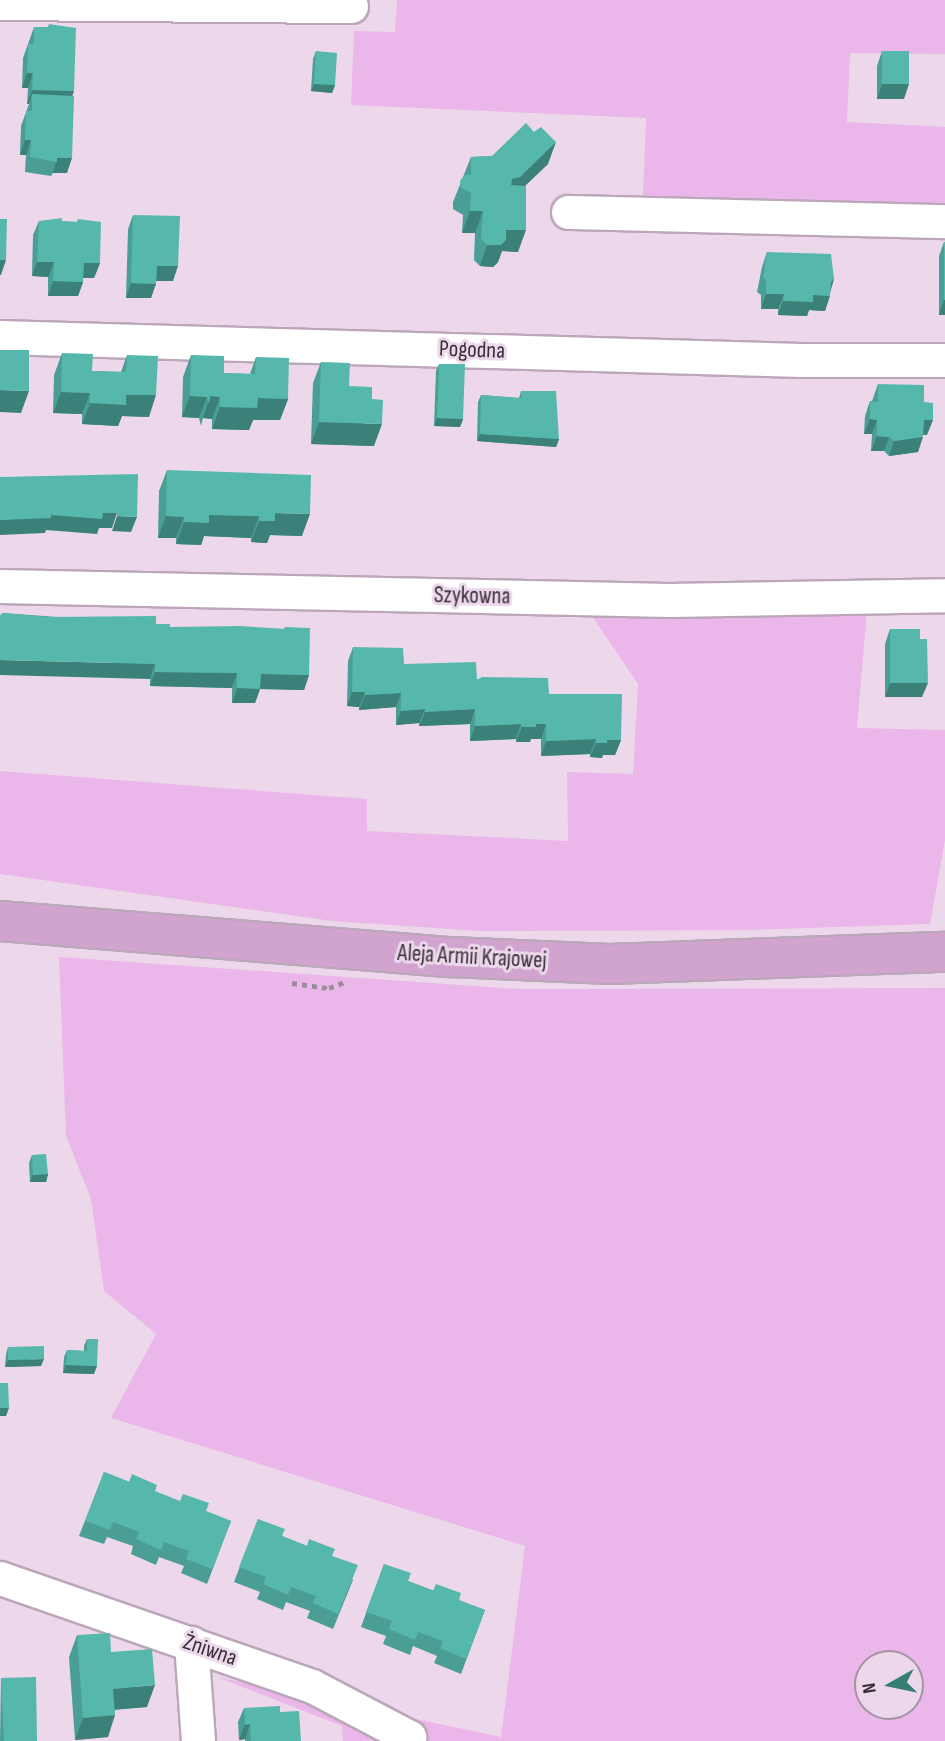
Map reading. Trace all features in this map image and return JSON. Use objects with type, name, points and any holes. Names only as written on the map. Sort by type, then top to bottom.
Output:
[{"type":"main road","name":"Aleja Armii Krajowej","points":[[0,921],[426,956],[610,964],[945,951]]},
{"type":"street","points":[[0,3],[351,6]]},
{"type":"street","points":[[568,212],[945,221]]},
{"type":"street","name":"Pogodna","points":[[0,337],[800,360],[945,360]]},
{"type":"street","name":"Szykowna","points":[[0,586],[669,600],[945,595]]},
{"type":"street","name":"Żniwna","points":[[0,1578],[312,1686],[409,1737],[409,1741]]},
{"type":"street","points":[[191,1643],[198,1741]]},
{"type":"shaded area","points":[[397,0],[945,0],[945,54],[850,53],[847,122],[945,127],[945,210],[643,197],[646,118],[351,105],[354,31],[395,32]]},
{"type":"shaded area","points":[[867,610],[857,728],[945,730],[945,840],[930,924],[748,930],[480,931],[332,921],[0,874],[0,771],[367,799],[367,831],[568,841],[567,772],[633,774],[638,684],[592,616]]},
{"type":"shaded area","points":[[59,957],[518,989],[945,988],[945,1741],[343,1741],[342,1726],[217,1677],[501,1737],[525,1546],[111,1418],[156,1334],[104,1291],[91,1199],[66,1136]]},
{"type":"building","points":[[49,24],[76,28],[74,91],[32,90],[33,73],[27,73],[28,44],[34,44],[34,27],[50,27]]},
{"type":"building","points":[[316,51],[337,53],[335,85],[314,84]]},
{"type":"building","points":[[882,51],[909,51],[909,84],[882,84]]},
{"type":"building","points":[[32,94],[74,96],[72,158],[57,158],[57,162],[30,157],[31,140],[25,140],[26,111],[32,111]]},
{"type":"building","points":[[526,123],[534,132],[541,127],[556,142],[520,177],[512,179],[511,185],[526,186],[526,230],[506,230],[506,240],[501,245],[487,245],[481,239],[483,211],[470,211],[471,193],[461,188],[460,181],[465,175],[471,174],[471,157],[492,156]]},
{"type":"building","points":[[133,215],[180,216],[178,266],[157,266],[156,284],[131,283]]},
{"type":"building","points":[[62,218],[62,221],[78,222],[78,219],[101,222],[100,263],[84,263],[83,282],[53,281],[54,262],[37,262],[39,221]]},
{"type":"building","points":[[0,219],[7,219],[6,260],[0,260]]},
{"type":"building","points":[[945,242],[945,300],[944,300]]},
{"type":"building","points":[[767,252],[831,254],[834,279],[831,282],[830,296],[813,295],[813,302],[783,301],[784,294],[766,294],[766,280],[763,277]]},
{"type":"building","points":[[0,350],[29,350],[29,391],[0,390]]},
{"type":"building","points":[[62,353],[93,354],[92,371],[126,372],[127,355],[158,356],[156,395],[126,395],[126,405],[90,403],[90,393],[61,392]]},
{"type":"building","points":[[191,355],[224,356],[224,373],[255,374],[256,357],[289,358],[288,399],[258,398],[257,408],[220,407],[220,397],[210,396],[209,404],[207,397],[190,396]]},
{"type":"building","points":[[321,362],[350,363],[349,386],[372,387],[372,399],[383,400],[382,424],[319,422]]},
{"type":"building","points":[[439,364],[465,364],[463,419],[437,418]]},
{"type":"building","points":[[878,384],[924,385],[924,402],[933,403],[933,420],[924,420],[923,437],[894,441],[889,437],[877,436],[877,420],[870,419],[870,401],[878,402]]},
{"type":"building","points":[[521,391],[556,391],[559,439],[480,434],[481,395],[521,398]]},
{"type":"building","points":[[167,470],[311,475],[310,514],[275,513],[275,521],[259,521],[259,516],[209,515],[209,523],[184,522],[184,517],[166,516]]},
{"type":"building","points":[[138,474],[137,517],[103,513],[102,519],[51,515],[51,518],[0,520],[0,477]]},
{"type":"building","points":[[2,613],[49,617],[156,616],[156,624],[170,624],[170,627],[310,628],[309,675],[261,674],[260,689],[237,688],[237,673],[155,672],[155,664],[0,660]]},
{"type":"building","points":[[890,629],[920,629],[920,639],[927,639],[928,683],[890,683]]},
{"type":"building","points":[[353,647],[403,648],[404,664],[476,662],[477,680],[482,677],[548,678],[549,694],[622,694],[621,740],[607,740],[607,743],[596,743],[596,739],[546,741],[546,724],[536,724],[536,727],[522,727],[521,724],[475,726],[475,709],[401,711],[401,693],[365,695],[365,692],[352,692]]},
{"type":"building","points":[[46,1154],[48,1174],[33,1175],[32,1155]]},
{"type":"building","points":[[87,1339],[98,1339],[97,1366],[66,1365],[67,1350],[87,1351]]},
{"type":"building","points":[[44,1346],[44,1359],[8,1360],[8,1347]]},
{"type":"building","points":[[0,1383],[8,1383],[9,1408],[0,1408]]},
{"type":"building","points":[[104,1472],[129,1482],[132,1474],[157,1485],[155,1491],[180,1501],[183,1494],[209,1503],[206,1511],[231,1521],[212,1569],[186,1559],[189,1551],[164,1542],[161,1550],[136,1539],[139,1532],[113,1522],[110,1530],[85,1521]]},
{"type":"building","points":[[258,1519],[285,1529],[282,1536],[307,1546],[309,1539],[335,1549],[332,1556],[358,1565],[338,1614],[313,1603],[316,1596],[291,1587],[288,1595],[263,1584],[266,1577],[239,1567]]},
{"type":"building","points":[[384,1564],[411,1573],[408,1581],[433,1591],[436,1584],[461,1593],[459,1600],[485,1610],[466,1659],[440,1648],[443,1641],[418,1632],[415,1640],[389,1629],[392,1621],[366,1612]]},
{"type":"building","points":[[110,1633],[111,1652],[152,1649],[155,1685],[113,1689],[115,1715],[83,1718],[77,1635]]},
{"type":"building","points":[[36,1677],[37,1741],[4,1741],[1,1678]]},
{"type":"building","points":[[280,1706],[280,1712],[299,1711],[301,1741],[251,1741],[250,1724],[245,1725],[244,1708]]}]
